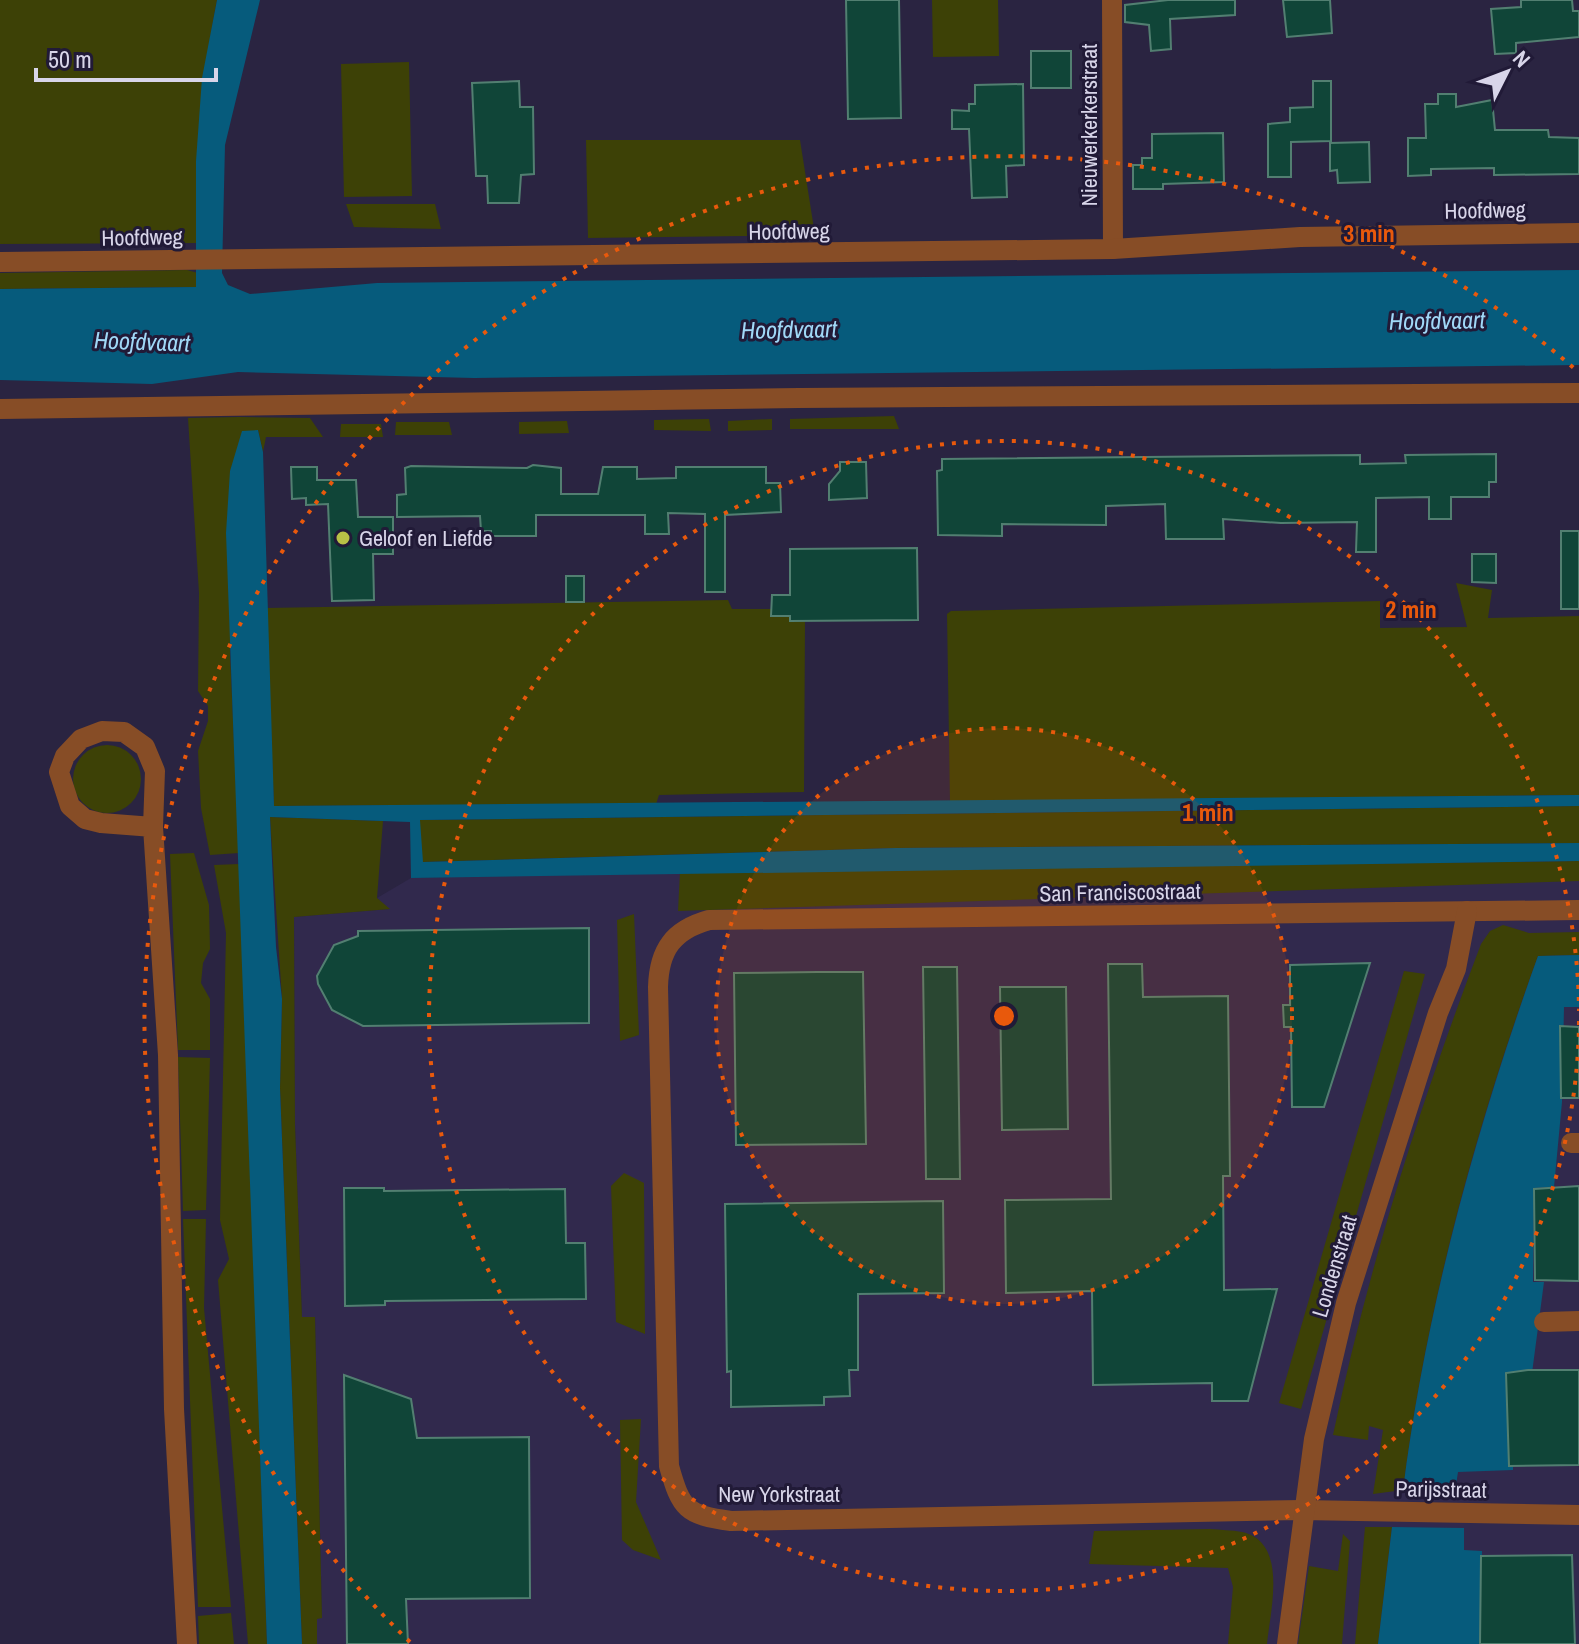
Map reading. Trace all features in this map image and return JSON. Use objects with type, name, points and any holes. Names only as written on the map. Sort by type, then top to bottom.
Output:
[{"type":"street","name":"Nieuwerkerkerstraat","points":[[1112,0],[1113,249]]},
{"type":"street","name":"Hoofdweg","points":[[0,262],[1113,249],[1300,237],[1579,233]]},
{"type":"street","points":[[0,409],[735,398],[1579,393]]},
{"type":"street","points":[[153,827],[85,819],[70,806],[59,772],[65,756],[81,739],[102,731],[124,732],[145,747],[155,771],[153,827],[168,1055],[174,1409],[187,1644]]},
{"type":"street","name":"San Franciscostraat","points":[[668,943],[687,927],[709,920],[1579,910]]},
{"type":"street","name":"Londenstraat","points":[[1287,1644],[1302,1510],[1314,1439],[1346,1303],[1438,1013],[1456,969],[1467,911]]},
{"type":"street","name":"New Yorkstraat","points":[[668,943],[660,960],[658,987],[661,1161],[669,1466],[679,1502],[699,1517],[731,1521],[1302,1510]]},
{"type":"street","points":[[1544,1322],[1579,1321]]},
{"type":"street","name":"Parijsstraat","points":[[1302,1510],[1579,1515]]},
{"type":"shaded area","points":[[0,0],[217,0],[200,121],[198,243],[0,244]]},
{"type":"shaded area","points":[[932,0],[998,0],[999,56],[933,57]]},
{"type":"shaded area","points":[[409,62],[412,196],[344,197],[341,64]]},
{"type":"shaded area","points":[[586,140],[800,140],[815,235],[588,238]]},
{"type":"shaded area","points":[[346,204],[435,204],[441,229],[354,227]]},
{"type":"shaded area","points":[[187,270],[198,273],[196,287],[0,289],[0,273]]},
{"type":"shaded area","points":[[894,416],[899,429],[790,429],[790,419]]},
{"type":"shaded area","points":[[188,418],[310,418],[323,437],[266,437],[263,452],[258,430],[239,447],[230,472],[230,654],[239,853],[210,855],[201,808],[198,751],[208,721],[208,706],[198,691],[199,593]]},
{"type":"shaded area","points":[[709,419],[711,431],[654,430],[654,420]]},
{"type":"shaded area","points":[[772,419],[772,430],[728,431],[728,421]]},
{"type":"shaded area","points":[[567,421],[569,433],[519,434],[519,422]]},
{"type":"shaded area","points":[[396,422],[449,422],[452,435],[395,435]]},
{"type":"shaded area","points":[[341,424],[381,424],[383,437],[340,437]]},
{"type":"shaded area","points":[[1456,583],[1492,590],[1488,618],[1579,616],[1579,795],[950,802],[947,614],[951,611],[1380,601],[1380,628],[1467,627]]},
{"type":"shaded area","points":[[728,600],[732,609],[791,609],[805,622],[804,792],[659,795],[656,804],[274,806],[266,608]]},
{"type":"shaded area","points":[[107,745],[131,755],[141,779],[131,803],[107,813],[83,803],[73,779],[83,755]]},
{"type":"shaded area","points":[[1579,806],[1579,843],[896,848],[422,862],[419,820]]},
{"type":"shaded area","points":[[270,817],[383,821],[377,898],[390,909],[294,917],[295,1125],[302,1317],[315,1317],[322,1618],[317,1619],[317,1644],[302,1644],[280,1088],[282,999]]},
{"type":"shaded area","points":[[1579,845],[1579,1644],[317,1644],[317,1618],[322,1618],[315,1317],[302,1317],[295,1125],[294,917],[388,909],[377,898],[411,878]]},
{"type":"shaded area","points":[[194,853],[209,905],[210,949],[203,963],[201,983],[210,999],[210,1050],[178,1050],[170,854]]},
{"type":"shaded area","points":[[1579,861],[1579,881],[678,911],[680,872]]},
{"type":"shaded area","points":[[239,864],[267,1644],[248,1644],[218,1280],[229,1259],[220,1220],[226,933],[214,865]]},
{"type":"shaded area","points":[[634,914],[639,1035],[620,1041],[617,920]]},
{"type":"shaded area","points":[[1503,925],[1529,933],[1579,932],[1579,955],[1538,956],[1474,1153],[1439,1287],[1403,1490],[1373,1494],[1383,1430],[1369,1426],[1368,1440],[1333,1435],[1347,1373],[1379,1248],[1437,1065],[1481,944],[1490,931]]},
{"type":"shaded area","points":[[1404,971],[1425,974],[1301,1409],[1279,1403]]},
{"type":"shaded area","points":[[178,1057],[210,1058],[206,1210],[183,1211]]},
{"type":"shaded area","points":[[624,1173],[644,1183],[645,1334],[616,1322],[611,1186]]},
{"type":"shaded area","points":[[183,1219],[206,1219],[204,1308],[231,1607],[198,1607]]},
{"type":"shaded area","points":[[641,1419],[636,1502],[661,1560],[633,1550],[622,1540],[620,1420]]},
{"type":"shaded area","points":[[1365,1527],[1392,1527],[1378,1644],[1355,1644]]},
{"type":"shaded area","points":[[1210,1529],[1242,1532],[1257,1538],[1266,1549],[1273,1579],[1267,1644],[1228,1644],[1233,1587],[1228,1568],[1089,1564],[1094,1531]]},
{"type":"shaded area","points":[[1343,1534],[1350,1541],[1342,1644],[1298,1644],[1309,1566],[1338,1571]]},
{"type":"shaded area","points":[[231,1613],[234,1644],[199,1644],[198,1616]]},
{"type":"water","name":"Hoofdvaart","points":[[217,0],[260,0],[225,145],[222,273],[228,285],[250,294],[377,283],[1579,270],[1579,365],[474,378],[238,372],[152,384],[0,380],[0,289],[196,287],[196,161],[202,78]]},
{"type":"water","points":[[258,430],[263,452],[274,806],[1579,795],[1579,806],[420,820],[423,862],[896,848],[1579,843],[1579,861],[411,878],[410,822],[270,817],[276,947],[282,999],[280,1088],[302,1644],[267,1644],[226,533],[230,471],[242,431]]},
{"type":"water","points":[[1579,955],[1579,1007],[1564,1007],[1562,1102],[1554,1187],[1534,1188],[1533,1282],[1544,1282],[1532,1373],[1514,1373],[1513,1470],[1458,1472],[1455,1492],[1403,1490],[1439,1287],[1474,1153],[1515,1021],[1538,956]]},
{"type":"water","points":[[1392,1527],[1464,1528],[1464,1550],[1482,1551],[1481,1644],[1378,1644]]},
{"type":"building","points":[[846,0],[899,0],[901,118],[848,119]]},
{"type":"building","points":[[1168,0],[1235,0],[1235,15],[1170,19],[1171,49],[1151,51],[1149,25],[1125,22],[1125,5]]},
{"type":"building","points":[[1283,0],[1330,0],[1332,33],[1287,37]]},
{"type":"building","points":[[1521,0],[1572,0],[1573,11],[1579,11],[1579,37],[1516,43],[1516,53],[1495,54],[1491,9],[1521,7]]},
{"type":"building","points":[[1031,51],[1071,51],[1071,88],[1031,88]]},
{"type":"building","points":[[519,81],[520,107],[533,107],[534,174],[521,175],[519,203],[488,203],[487,176],[476,176],[472,83]]},
{"type":"building","points":[[1313,81],[1331,81],[1331,141],[1291,142],[1291,177],[1268,177],[1268,124],[1290,122],[1290,108],[1313,107]]},
{"type":"building","points":[[1023,84],[1024,165],[1006,166],[1007,197],[972,198],[969,129],[952,129],[952,110],[969,111],[969,104],[975,104],[975,85]]},
{"type":"building","points":[[1438,94],[1456,94],[1456,107],[1492,100],[1495,130],[1548,130],[1549,137],[1579,138],[1579,174],[1494,175],[1494,168],[1431,169],[1431,175],[1408,176],[1408,138],[1426,138],[1425,104],[1438,104]]},
{"type":"building","points":[[1223,133],[1224,182],[1163,184],[1163,189],[1133,189],[1133,165],[1142,165],[1142,158],[1152,158],[1152,134]]},
{"type":"building","points":[[1369,142],[1370,182],[1338,183],[1337,170],[1330,171],[1330,143]]},
{"type":"building","points":[[1496,454],[1496,482],[1489,482],[1489,497],[1451,497],[1451,519],[1429,519],[1429,497],[1376,498],[1376,552],[1356,552],[1357,522],[1281,523],[1223,519],[1224,539],[1166,539],[1165,504],[1106,506],[1106,525],[1002,524],[1002,536],[938,535],[937,471],[942,470],[942,459],[1360,455],[1360,464],[1406,463],[1405,455]]},
{"type":"building","points":[[840,462],[866,462],[867,498],[829,500],[829,484],[840,471]]},
{"type":"building","points":[[533,465],[561,468],[561,494],[598,494],[603,467],[637,467],[637,479],[676,478],[676,467],[766,467],[766,483],[780,483],[781,512],[725,515],[725,592],[705,592],[705,514],[668,513],[669,534],[645,534],[645,515],[536,515],[536,536],[491,536],[491,531],[481,531],[480,516],[397,517],[397,495],[406,494],[405,468],[527,468]]},
{"type":"building","name":"Geloof en Liefde","points":[[291,467],[317,467],[317,480],[356,480],[358,517],[393,517],[393,554],[373,554],[374,600],[332,601],[328,504],[306,505],[306,498],[292,499]]},
{"type":"building","points":[[1561,531],[1579,531],[1579,609],[1561,609]]},
{"type":"building","points":[[917,548],[918,620],[790,621],[790,616],[771,616],[772,595],[790,595],[790,549]]},
{"type":"building","points":[[1472,554],[1496,554],[1496,583],[1472,582]]},
{"type":"building","points":[[566,576],[584,576],[584,602],[566,602]]},
{"type":"building","points":[[589,928],[589,1023],[363,1026],[332,1010],[318,984],[317,976],[334,945],[358,936],[358,931]]},
{"type":"building","points":[[1370,963],[1324,1107],[1292,1107],[1291,1027],[1284,1027],[1283,1005],[1290,1005],[1290,965]]},
{"type":"building","points":[[1108,964],[1142,964],[1143,997],[1228,996],[1230,1176],[1223,1176],[1224,1290],[1277,1289],[1248,1401],[1212,1401],[1212,1383],[1093,1385],[1092,1291],[1006,1293],[1005,1200],[1111,1199]]},
{"type":"building","points":[[923,967],[957,967],[960,1179],[926,1179]]},
{"type":"building","points":[[863,972],[866,1144],[736,1145],[734,973]]},
{"type":"building","points":[[1000,987],[1066,987],[1068,1129],[1002,1130]]},
{"type":"building","points":[[1560,1026],[1579,1027],[1579,1098],[1561,1098]]},
{"type":"building","points":[[1579,1186],[1579,1281],[1535,1280],[1534,1189]]},
{"type":"building","points":[[344,1188],[384,1188],[384,1191],[565,1189],[566,1243],[585,1243],[586,1299],[385,1301],[385,1305],[345,1306]]},
{"type":"building","points":[[943,1201],[944,1293],[858,1294],[858,1370],[849,1370],[850,1396],[824,1397],[824,1405],[731,1407],[731,1371],[727,1372],[725,1204]]},
{"type":"building","points":[[1579,1370],[1579,1465],[1509,1466],[1506,1373]]},
{"type":"building","points":[[344,1375],[411,1399],[417,1438],[529,1437],[530,1598],[406,1599],[408,1644],[347,1644]]},
{"type":"building","points":[[1572,1555],[1575,1644],[1480,1644],[1481,1556]]},
{"type":"place","name":"Geloof en Liefde","points":[[343,538]]}]
